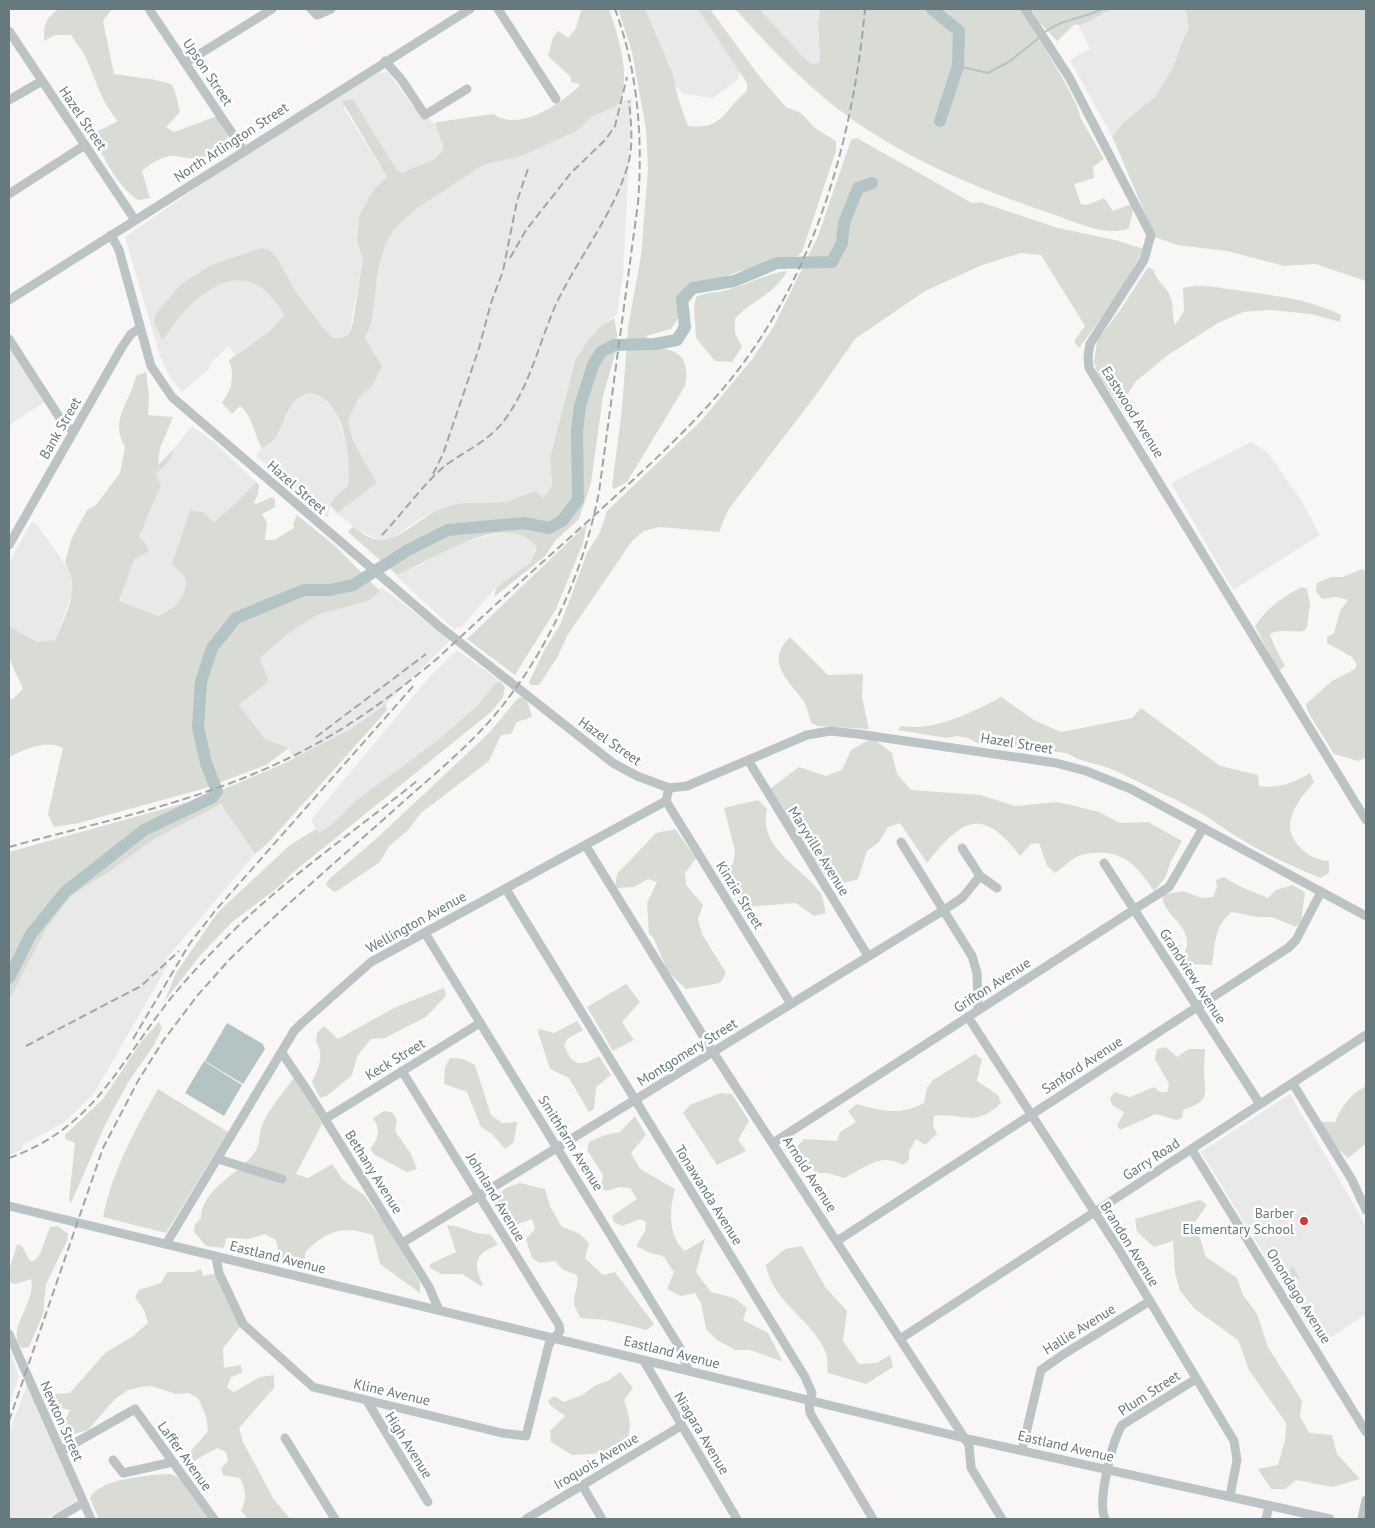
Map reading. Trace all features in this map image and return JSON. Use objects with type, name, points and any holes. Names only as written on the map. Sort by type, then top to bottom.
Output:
[{"type":"street","name":"Upson Street","points":[[149,9],[244,151]]},
{"type":"street","points":[[185,63],[272,9]]},
{"type":"street","points":[[314,12],[331,9]]},
{"type":"street","name":"North Arlington Street","points":[[9,300],[470,9]]},
{"type":"street","points":[[498,9],[556,99]]},
{"type":"street","name":"Eastwood Avenue","points":[[1025,9],[1070,77],[1151,235],[1144,260],[1090,344],[1089,368],[1365,817]]},
{"type":"street","name":"Hazel Street","points":[[9,31],[134,220]]},
{"type":"street","points":[[385,61],[401,79],[425,115],[466,89]]},
{"type":"street","points":[[9,100],[42,81]]},
{"type":"street","points":[[9,194],[85,146]]},
{"type":"street","name":"Hazel Street","points":[[111,235],[119,250],[152,366],[170,396],[456,641],[613,763],[637,776],[669,788],[687,786],[807,735],[830,732],[1042,760],[1072,766],[1118,784],[1366,916]]},
{"type":"street","name":"Bank Street","points":[[9,545],[122,347],[131,334],[140,328]]},
{"type":"street","points":[[9,339],[65,426],[73,430]]},
{"type":"street","name":"Maryville Avenue","points":[[748,760],[868,956]]},
{"type":"street","points":[[666,801],[669,788]]},
{"type":"street","name":"Wellington Avenue","points":[[166,1244],[298,1027],[367,966],[666,801]]},
{"type":"street","name":"Kinzie Street","points":[[666,801],[791,1004]]},
{"type":"street","name":"Grifton Avenue","points":[[773,1143],[1169,886],[1203,828]]},
{"type":"street","points":[[901,842],[972,956],[977,973],[978,1009]]},
{"type":"street","name":"Arnold Avenue","points":[[586,846],[713,1052],[969,1445],[971,1468],[1002,1519]]},
{"type":"street","points":[[962,848],[980,876],[998,888]]},
{"type":"street","name":"Grandview Avenue","points":[[1104,863],[1260,1104]]},
{"type":"street","name":"Montgomery Street","points":[[402,1243],[944,910],[962,898],[980,876]]},
{"type":"street","name":"Tonawanda Avenue","points":[[506,889],[805,1377],[811,1388],[810,1413],[873,1519]]},
{"type":"street","name":"Sanford Avenue","points":[[837,1241],[1292,944],[1321,892]]},
{"type":"street","name":"Smithfarm Avenue","points":[[425,933],[680,1348],[688,1370]]},
{"type":"street","name":"Brandon Avenue","points":[[968,1017],[1150,1301],[1236,1447],[1237,1460],[1230,1496]]},
{"type":"street","name":"Keck Street","points":[[325,1119],[480,1023]]},
{"type":"street","name":"Garry Road","points":[[900,1339],[1366,1035]]},
{"type":"street","name":"Bethany Avenue","points":[[282,1052],[429,1287],[439,1310]]},
{"type":"street","name":"Johnland Avenue","points":[[402,1070],[559,1326],[560,1331],[555,1338]]},
{"type":"street","points":[[1293,1084],[1352,1180],[1366,1209]]},
{"type":"street","name":"Onondago Avenue","points":[[1192,1150],[1366,1432]]},
{"type":"street","points":[[218,1159],[282,1179]]},
{"type":"street","name":"Eastland Avenue","points":[[9,1206],[964,1438],[1330,1519]]},
{"type":"street","name":"Kline Avenue","points":[[216,1257],[219,1273],[243,1324],[313,1387],[367,1401],[502,1433],[526,1436],[549,1344],[555,1338]]},
{"type":"street","name":"Hallie Avenue","points":[[1022,1450],[1041,1370],[1150,1301]]},
{"type":"street","name":"Newton Street","points":[[9,1334],[91,1519]]},
{"type":"street","name":"Niagara Avenue","points":[[644,1361],[737,1519]]},
{"type":"street","name":"Plum Street","points":[[1106,1519],[1102,1505],[1108,1470],[1122,1425],[1196,1379]]},
{"type":"street","name":"High Avenue","points":[[367,1401],[385,1434],[428,1502]]},
{"type":"street","name":"Laffer Avenue","points":[[61,1451],[135,1409],[214,1519]]},
{"type":"street","name":"Iroquois Avenue","points":[[526,1519],[681,1426]]},
{"type":"street","points":[[285,1438],[335,1519]]},
{"type":"street","points":[[113,1460],[123,1473],[173,1462]]},
{"type":"street","points":[[582,1485],[602,1519]]},
{"type":"street","points":[[1362,1519],[1366,1500]]},
{"type":"street","points":[[56,1519],[83,1503]]},
{"type":"street","points":[[1266,1519],[1269,1506]]},
{"type":"shaded area","points":[[59,9],[112,9],[103,21],[114,74],[154,80],[172,85],[180,112],[166,127],[174,132],[217,116],[228,136],[221,147],[206,157],[186,158],[172,156],[158,160],[142,171],[150,198],[138,200],[130,194],[111,170],[92,134],[118,121],[102,97],[83,52],[71,35],[55,35],[44,41],[46,22]]},
{"type":"shaded area","points":[[582,9],[609,9],[617,32],[622,57],[624,76],[622,101],[615,107],[592,116],[577,131],[521,156],[483,165],[416,209],[393,230],[385,246],[378,269],[372,321],[365,339],[382,366],[372,386],[358,399],[348,421],[353,441],[377,483],[337,513],[330,505],[335,497],[348,486],[349,464],[342,426],[331,405],[321,397],[308,393],[298,398],[290,408],[274,440],[262,448],[251,420],[244,410],[240,406],[232,414],[222,403],[231,387],[232,371],[229,360],[269,332],[284,315],[273,298],[261,287],[249,281],[236,280],[223,283],[209,290],[196,300],[180,316],[162,340],[154,323],[155,315],[180,285],[211,265],[262,248],[270,251],[277,258],[298,295],[329,335],[339,338],[349,334],[353,322],[363,259],[357,241],[359,216],[374,189],[387,177],[345,106],[343,107],[343,101],[353,99],[397,170],[403,173],[435,158],[444,148],[435,124],[437,122],[493,114],[512,120],[523,119],[552,107],[576,89],[580,84],[571,82],[571,77],[548,56],[553,38],[558,31],[568,38],[575,30]]},
{"type":"shaded area","points":[[618,9],[645,9],[673,75],[678,98],[688,126],[709,125],[716,122],[747,91],[747,83],[698,9],[710,9],[759,76],[786,107],[801,113],[815,128],[836,141],[836,151],[802,252],[798,256],[777,259],[700,286],[671,329],[646,336],[658,348],[674,352],[683,359],[686,371],[685,386],[627,482],[614,489],[612,486],[622,409],[628,327],[641,256],[648,169],[646,129],[632,52]]},
{"type":"shaded area","points":[[641,9],[703,9],[743,64],[737,80],[713,98],[684,94],[668,79]]},
{"type":"shaded area","points":[[735,9],[759,9],[804,58],[813,64],[820,62],[818,24],[820,9],[1020,9],[1073,97],[1080,117],[1104,159],[1093,167],[1094,178],[1074,184],[1081,204],[1087,205],[1104,198],[1113,211],[1131,204],[1133,210],[1129,228],[1120,231],[1110,231],[1080,224],[993,193],[908,154],[854,121],[829,102],[780,57]]},
{"type":"shaded area","points":[[752,9],[820,9],[818,24],[820,62],[818,78]]},
{"type":"shaded area","points":[[1031,9],[1112,9],[1083,24],[1074,25],[1057,41],[1039,22]]},
{"type":"shaded area","points":[[1112,9],[1185,9],[1189,28],[1174,65],[1156,96],[1124,122],[1112,136],[1070,60],[1090,49],[1078,24]]},
{"type":"shaded area","points":[[1185,9],[1366,9],[1366,281],[1315,264],[1284,266],[1227,251],[1177,245],[1155,237],[1112,136],[1124,122],[1156,96],[1174,65],[1189,28]]},
{"type":"shaded area","points":[[388,72],[411,104],[435,124],[444,148],[440,154],[426,164],[403,174],[397,170],[353,99],[343,107],[387,177],[374,189],[359,216],[357,241],[363,259],[349,334],[343,338],[334,338],[329,335],[298,295],[277,258],[180,285],[155,315],[154,323],[162,340],[184,311],[213,286],[240,278],[252,281],[273,296],[284,314],[269,332],[235,355],[229,346],[210,364],[209,369],[182,392],[168,374],[160,356],[125,237],[221,171],[377,73]]},
{"type":"shaded area","points":[[632,98],[623,275],[617,314],[601,326],[575,361],[550,458],[552,486],[543,498],[529,492],[521,498],[506,502],[447,506],[423,517],[392,538],[382,541],[359,531],[337,513],[377,483],[353,441],[348,421],[358,399],[372,386],[365,340],[372,321],[378,269],[385,246],[393,230],[416,209],[483,165],[531,150],[577,131],[591,116]]},
{"type":"shaded area","points":[[857,138],[972,203],[980,202],[1058,228],[1115,240],[1144,249],[1119,294],[1079,348],[1074,341],[1085,326],[1041,255],[1021,253],[982,265],[925,291],[855,339],[816,395],[728,510],[719,532],[659,527],[644,531],[632,541],[567,636],[558,656],[539,685],[531,685],[529,682],[544,651],[561,623],[587,553],[600,532],[607,511],[702,420],[753,358],[774,326],[818,236],[851,140]]},
{"type":"shaded area","points":[[1148,267],[1154,270],[1156,277],[1169,294],[1175,325],[1184,311],[1183,288],[1196,286],[1209,286],[1303,301],[1341,315],[1340,322],[1311,314],[1269,310],[1243,312],[1218,323],[1168,355],[1135,382],[1122,404],[1124,407],[1121,408],[1098,374],[1094,362],[1097,341],[1121,309]]},
{"type":"shaded area","points":[[787,271],[777,285],[735,319],[735,333],[742,347],[732,362],[715,361],[696,338],[694,307],[696,297],[706,293],[731,289]]},
{"type":"shaded area","points":[[614,318],[617,334],[616,351],[603,396],[591,483],[579,519],[556,540],[544,557],[494,597],[496,588],[531,562],[537,547],[524,536],[507,533],[488,535],[468,541],[397,575],[348,532],[353,526],[376,540],[384,540],[400,534],[437,510],[452,505],[504,502],[536,492],[543,498],[552,486],[550,458],[575,361],[587,342],[601,326]]},
{"type":"shaded area","points":[[9,343],[46,401],[9,425]]},
{"type":"shaded area","points":[[146,372],[149,396],[148,415],[173,417],[160,448],[158,465],[174,449],[170,460],[156,474],[161,486],[139,538],[146,544],[149,551],[134,560],[119,601],[159,616],[176,605],[184,591],[185,577],[172,564],[190,511],[203,512],[214,522],[256,482],[259,485],[258,494],[254,502],[256,504],[272,497],[275,499],[275,507],[262,514],[267,523],[265,540],[274,540],[294,528],[293,524],[297,515],[335,546],[380,591],[368,601],[319,614],[293,630],[263,655],[260,660],[269,681],[239,705],[264,738],[289,748],[266,765],[206,788],[79,823],[54,827],[48,814],[63,748],[50,744],[36,746],[9,757],[9,699],[13,699],[23,689],[9,658],[9,626],[37,642],[55,640],[67,612],[72,592],[70,573],[65,563],[71,540],[87,510],[96,505],[120,473],[125,447],[119,428],[122,411],[136,376]]},
{"type":"shaded area","points":[[308,393],[322,397],[335,410],[347,445],[350,464],[348,486],[335,497],[330,505],[328,518],[256,456],[262,448],[270,445],[279,433],[294,401]]},
{"type":"shaded area","points":[[192,426],[215,443],[256,482],[214,522],[203,512],[177,567],[185,577],[184,595],[177,607],[159,616],[119,601],[134,560],[146,544],[139,539],[156,474],[170,460],[174,449]]},
{"type":"shaded area","points":[[1251,442],[1267,452],[1301,500],[1320,535],[1233,590],[1171,483]]},
{"type":"shaded area","points":[[32,522],[37,525],[70,571],[73,591],[55,640],[37,642],[9,626],[9,562]]},
{"type":"shaded area","points":[[587,524],[583,543],[556,609],[515,675],[467,639]]},
{"type":"shaded area","points":[[513,531],[528,536],[537,546],[531,562],[496,588],[461,627],[454,629],[397,577],[397,575],[421,565],[441,552],[459,544]]},
{"type":"shaded area","points":[[1362,569],[1366,571],[1366,758],[1358,761],[1334,754],[1308,712],[1306,704],[1332,681],[1355,669],[1357,665],[1352,657],[1327,643],[1327,637],[1334,633],[1340,611],[1348,600],[1336,597],[1322,599],[1316,591],[1317,583],[1331,577],[1343,577]]},
{"type":"shaded area","points":[[381,587],[450,640],[386,704],[347,731],[294,759],[288,748],[264,738],[239,705],[269,681],[260,660],[263,655],[293,630],[319,614],[380,591]]},
{"type":"shaded area","points":[[1302,587],[1307,589],[1310,604],[1307,627],[1304,631],[1278,631],[1270,634],[1285,666],[1280,670],[1275,665],[1255,626],[1264,614],[1288,594]]},
{"type":"shaded area","points":[[790,637],[828,675],[863,674],[862,697],[869,729],[818,726],[811,723],[804,702],[785,677],[779,662],[779,654]]},
{"type":"shaded area","points":[[457,650],[500,681],[495,684],[479,704],[438,740],[358,799],[331,825],[319,833],[311,820],[431,675]]},
{"type":"shaded area","points":[[500,681],[505,687],[503,697],[492,711],[290,875],[281,885],[232,922],[198,958],[164,1002],[176,973],[218,912],[290,845],[316,829],[319,833],[331,825],[358,799],[438,740],[479,704],[495,684]]},
{"type":"shaded area","points":[[523,697],[528,703],[532,717],[517,722],[511,734],[501,735],[489,761],[421,813],[407,831],[389,846],[380,862],[334,892],[326,885],[328,880],[376,839],[489,733],[518,698]]},
{"type":"shaded area","points":[[1001,697],[1034,720],[1061,732],[1132,718],[1141,708],[1220,766],[1258,775],[1259,786],[1273,787],[1286,784],[1310,773],[1314,782],[1300,799],[1291,819],[1290,827],[1295,842],[1301,848],[1314,857],[1329,861],[1329,873],[1320,878],[1271,856],[1175,800],[1116,771],[1078,759],[1067,753],[981,745],[968,738],[957,736],[947,738],[898,730],[901,726],[927,726],[953,719]]},
{"type":"shaded area","points":[[386,704],[387,710],[267,844],[255,854],[221,804],[151,841],[112,870],[72,895],[46,929],[9,1000],[9,852],[203,798],[287,762],[349,730]]},
{"type":"shaded area","points":[[872,738],[892,753],[897,774],[911,790],[981,795],[1015,806],[1057,802],[1099,812],[1120,823],[1148,822],[1182,841],[1171,861],[1165,878],[1154,891],[1132,864],[1115,855],[1105,853],[1081,855],[1055,873],[1047,866],[1039,843],[1031,844],[1020,856],[1006,840],[983,824],[972,824],[961,828],[939,848],[927,863],[900,823],[888,827],[879,842],[867,851],[858,879],[833,886],[806,849],[770,789],[799,767],[826,776],[842,770],[851,750]]},
{"type":"shaded area","points":[[758,800],[767,809],[766,823],[774,845],[819,891],[826,913],[814,916],[796,903],[746,907],[736,902],[722,872],[733,864],[735,851],[724,808]]},
{"type":"shaded area","points":[[221,804],[255,854],[165,960],[168,965],[93,1095],[63,1123],[23,1145],[22,1150],[9,1155],[9,1000],[46,929],[72,895],[112,870],[151,841]]},
{"type":"shaded area","points":[[675,829],[696,858],[685,873],[686,885],[703,905],[698,919],[702,934],[726,973],[720,983],[686,989],[668,972],[653,937],[649,934],[647,903],[657,882],[648,879],[634,887],[615,888],[617,874],[656,833]]},
{"type":"shaded area","points":[[1224,877],[1268,898],[1276,890],[1292,885],[1305,892],[1301,922],[1296,927],[1272,917],[1258,917],[1232,912],[1222,923],[1216,936],[1212,965],[1190,964],[1184,956],[1187,943],[1185,934],[1166,908],[1162,895],[1183,891],[1202,898],[1213,897],[1217,887],[1216,880]]},
{"type":"shaded area","points":[[626,984],[640,1002],[622,1022],[634,1040],[613,1051],[587,1007]]},
{"type":"shaded area","points":[[444,988],[446,996],[426,1017],[385,1038],[371,1039],[358,1055],[351,1077],[328,1095],[320,1098],[312,1082],[320,1057],[319,1047],[316,1042],[317,1033],[324,1026],[338,1039],[396,1007]]},
{"type":"shaded area","points":[[577,1021],[583,1030],[567,1039],[564,1045],[567,1052],[578,1063],[587,1062],[599,1056],[611,1075],[596,1087],[594,1109],[589,1112],[569,1078],[550,1069],[538,1032],[540,1029],[554,1033]]},
{"type":"shaded area","points":[[159,1022],[162,1028],[154,1045],[129,1081],[106,1123],[71,1203],[69,1199],[75,1143],[65,1139],[65,1135],[103,1099],[141,1042]]},
{"type":"shaded area","points":[[227,1023],[263,1044],[265,1049],[243,1084],[205,1061]]},
{"type":"shaded area","points":[[1166,1047],[1177,1057],[1189,1049],[1205,1049],[1205,1091],[1202,1100],[1183,1110],[1182,1118],[1176,1120],[1156,1114],[1120,1130],[1117,1126],[1124,1112],[1112,1105],[1110,1099],[1114,1092],[1130,1097],[1154,1087],[1160,1092],[1167,1092],[1169,1084],[1155,1059],[1157,1049]]},
{"type":"shaded area","points":[[975,1054],[982,1059],[977,1081],[998,1095],[1001,1103],[992,1111],[975,1117],[934,1116],[933,1126],[937,1134],[925,1145],[916,1139],[909,1152],[909,1160],[903,1165],[894,1161],[880,1161],[844,1178],[828,1173],[816,1173],[795,1149],[804,1139],[837,1141],[840,1132],[856,1122],[848,1111],[857,1104],[874,1109],[898,1111],[924,1103],[927,1088],[933,1080]]},
{"type":"shaded area","points":[[450,1058],[463,1059],[475,1065],[491,1115],[502,1123],[517,1122],[514,1142],[505,1149],[492,1134],[481,1127],[467,1092],[444,1084],[445,1067]]},
{"type":"shaded area","points":[[204,1061],[242,1085],[224,1116],[185,1093]]},
{"type":"shaded area","points":[[295,1076],[322,1124],[296,1174],[308,1178],[332,1164],[343,1180],[364,1195],[386,1225],[420,1283],[420,1293],[380,1264],[373,1235],[362,1232],[345,1230],[329,1234],[306,1251],[303,1266],[291,1267],[280,1259],[276,1240],[265,1234],[248,1239],[226,1238],[224,1248],[206,1246],[194,1232],[195,1224],[201,1218],[202,1209],[213,1191],[254,1153],[258,1146],[264,1121]]},
{"type":"shaded area","points":[[1366,1086],[1366,1144],[1348,1158],[1338,1149],[1321,1122],[1335,1122],[1347,1101]]},
{"type":"shaded area","points":[[158,1089],[228,1132],[166,1233],[103,1217],[118,1167]]},
{"type":"shaded area","points":[[720,1093],[732,1094],[749,1121],[738,1140],[746,1151],[717,1165],[683,1113],[690,1105]]},
{"type":"shaded area","name":"Barber Elementary School","points":[[1290,1094],[1366,1226],[1366,1314],[1320,1345],[1201,1152]]},
{"type":"shaded area","points":[[384,1111],[392,1112],[397,1120],[395,1131],[411,1154],[417,1169],[407,1172],[375,1155],[370,1149],[378,1134],[373,1118]]},
{"type":"shaded area","points":[[635,1116],[646,1135],[631,1153],[640,1169],[675,1189],[671,1222],[679,1245],[685,1251],[705,1239],[696,1272],[711,1292],[734,1298],[747,1308],[743,1320],[768,1333],[783,1362],[750,1350],[735,1350],[717,1340],[706,1329],[701,1303],[695,1293],[681,1296],[667,1289],[674,1272],[663,1256],[650,1253],[636,1246],[645,1231],[646,1222],[640,1219],[622,1226],[614,1222],[612,1216],[637,1199],[630,1188],[620,1187],[606,1191],[601,1188],[603,1175],[587,1150],[589,1142],[605,1135],[620,1132]]},
{"type":"shaded area","points":[[520,1183],[545,1189],[550,1206],[561,1226],[580,1234],[589,1243],[585,1258],[603,1275],[615,1272],[654,1324],[647,1330],[606,1320],[581,1318],[574,1305],[577,1275],[563,1270],[555,1261],[540,1263],[532,1258],[526,1239],[535,1229],[532,1219],[512,1226],[513,1235],[491,1201],[506,1188]]},
{"type":"shaded area","points":[[1200,1200],[1207,1205],[1195,1222],[1206,1257],[1237,1278],[1243,1295],[1257,1314],[1268,1347],[1302,1401],[1300,1416],[1309,1433],[1332,1435],[1337,1454],[1360,1479],[1333,1487],[1296,1480],[1285,1489],[1271,1489],[1258,1469],[1278,1465],[1285,1440],[1286,1423],[1249,1370],[1238,1340],[1195,1309],[1180,1291],[1175,1273],[1173,1241],[1154,1247],[1137,1232],[1135,1219]]},
{"type":"shaded area","points":[[447,1225],[490,1234],[498,1245],[484,1252],[478,1260],[477,1271],[483,1284],[481,1286],[462,1274],[441,1274],[430,1268],[430,1264],[456,1252]]},
{"type":"shaded area","points":[[58,1226],[68,1234],[67,1241],[46,1284],[43,1314],[29,1347],[22,1348],[17,1341],[17,1334],[30,1297],[31,1279],[16,1284],[10,1283],[9,1271],[17,1244],[22,1246],[30,1261],[34,1261],[40,1254],[50,1227]]},
{"type":"shaded area","points":[[802,1246],[826,1288],[847,1311],[843,1341],[859,1364],[877,1363],[890,1355],[893,1367],[866,1384],[828,1373],[827,1355],[820,1341],[776,1290],[770,1278],[766,1265],[785,1249]]},
{"type":"shaded area","points":[[1293,1267],[1300,1278],[1290,1285],[1283,1274]]},
{"type":"shaded area","points":[[201,1269],[203,1276],[215,1275],[240,1327],[223,1348],[224,1368],[241,1365],[242,1373],[231,1377],[227,1388],[234,1392],[260,1377],[274,1375],[274,1388],[239,1428],[243,1442],[273,1498],[290,1519],[247,1518],[241,1511],[245,1494],[240,1478],[223,1475],[221,1468],[228,1461],[226,1452],[217,1448],[192,1462],[190,1452],[208,1431],[206,1416],[198,1398],[189,1393],[176,1394],[151,1386],[128,1390],[115,1399],[88,1430],[61,1438],[58,1426],[65,1420],[70,1410],[53,1406],[54,1394],[70,1393],[105,1353],[133,1336],[148,1323],[144,1310],[135,1297],[139,1290],[161,1283],[167,1272],[194,1272]]},
{"type":"shaded area","points":[[9,1348],[19,1377],[9,1406]]},
{"type":"shaded area","points":[[620,1372],[633,1388],[624,1400],[630,1427],[627,1440],[619,1452],[572,1455],[551,1442],[550,1431],[565,1416],[550,1405],[548,1401],[554,1396],[564,1402],[582,1395]]},
{"type":"shaded area","points":[[27,1385],[76,1500],[45,1519],[9,1519],[9,1432]]},
{"type":"shaded area","points":[[171,1474],[179,1478],[208,1519],[99,1519],[90,1498],[95,1491],[114,1482],[126,1479]]},
{"type":"waterway","points":[[932,9],[959,31],[958,66],[940,121]]},
{"type":"waterway","points":[[1045,32],[1066,21],[1102,9]]},
{"type":"waterway","points":[[958,66],[988,73],[1010,61],[1040,37]]},
{"type":"waterway","points":[[9,978],[31,934],[65,892],[144,830],[213,797],[217,791],[206,763],[198,727],[201,682],[212,648],[236,618],[304,590],[330,590],[353,585],[408,550],[448,530],[524,523],[549,528],[562,521],[578,500],[577,431],[580,406],[593,365],[601,352],[614,345],[655,344],[677,340],[685,327],[682,299],[693,288],[734,281],[777,263],[832,262],[842,243],[844,223],[858,188],[872,183]]},
{"type":"railway","points":[[9,1421],[103,1148],[138,1081],[163,1041],[197,996],[229,960],[293,900],[443,767],[492,718],[521,681],[537,656],[564,604],[585,549],[599,492],[638,203],[640,154],[637,105],[629,56],[615,9]]},
{"type":"railway","points":[[9,847],[154,808],[226,785],[295,755],[352,723],[405,685],[439,657],[667,448],[716,397],[760,338],[786,295],[807,250],[825,204],[851,107],[865,9]]},
{"type":"railway","points":[[510,258],[526,230],[571,173],[606,139],[615,126],[627,77]]},
{"type":"railway","points":[[382,535],[438,472],[497,429],[520,394],[557,302],[604,220],[621,186],[631,152],[629,101]]},
{"type":"railway","points":[[433,474],[443,454],[479,348],[491,303],[503,271],[517,201],[529,166]]},
{"type":"railway","points":[[316,737],[426,654]]},
{"type":"railway","points":[[133,1039],[190,943],[215,911],[415,684]]},
{"type":"railway","points":[[9,1158],[37,1146],[60,1132],[80,1116],[113,1078],[177,991],[229,935],[273,894],[417,781]]},
{"type":"railway","points":[[26,1046],[141,986],[179,951]]},
{"type":"place","name":"Barber Elementary School","points":[[1304,1221]]}]
